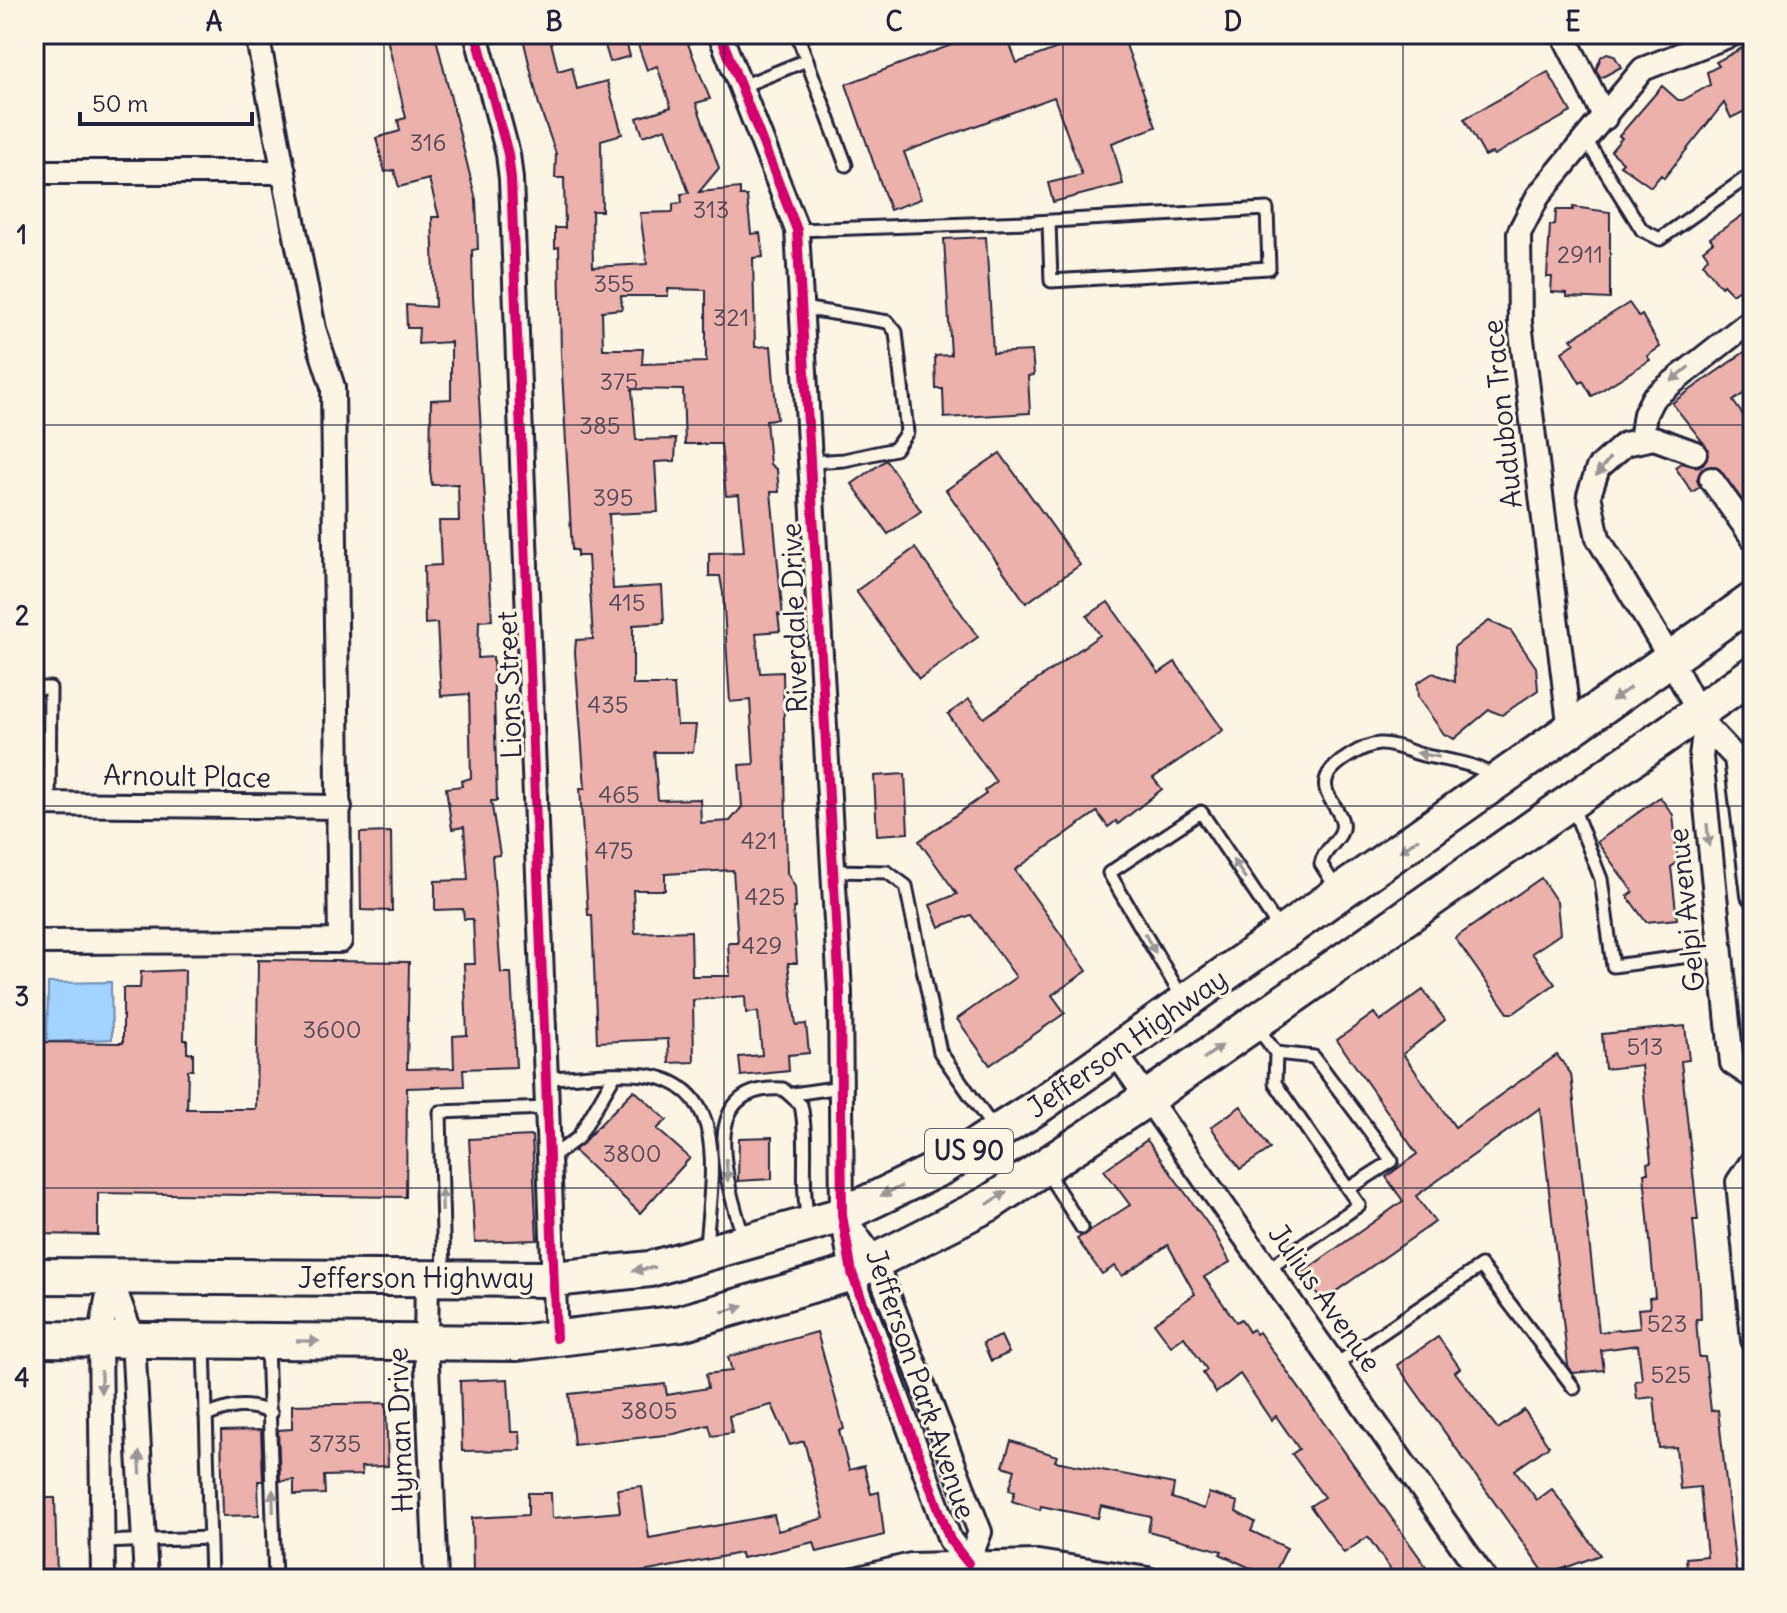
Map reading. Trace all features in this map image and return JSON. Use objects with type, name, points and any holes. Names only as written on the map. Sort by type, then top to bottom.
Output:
[{"type":"main road","name":"Jefferson Highway","points":[[34,1276],[554,1279],[650,1269],[842,1215],[942,1167],[997,1133],[1753,600]]},
{"type":"main road","name":"Jefferson Highway","points":[[34,1339],[517,1343],[681,1323],[864,1267],[988,1204],[1043,1168],[1255,1023],[1570,800],[1703,719],[1753,674]]},
{"type":"street","points":[[34,942],[340,941],[333,387],[314,329],[257,34]]},
{"type":"street","name":"Lions Street","points":[[476,34],[508,154],[511,179],[556,1338]]},
{"type":"street","name":"Riverdale Drive","points":[[720,34],[797,230],[840,992],[842,1215]]},
{"type":"street","points":[[1563,34],[1605,118]]},
{"type":"street","name":"Audubon Trace","points":[[1570,731],[1520,323],[1519,233],[1538,196],[1643,69],[1733,34]]},
{"type":"street","points":[[34,172],[284,172]]},
{"type":"street","points":[[1641,440],[1645,414],[1653,398],[1748,323]]},
{"type":"street","points":[[1695,453],[1654,438],[1625,444],[1598,468],[1589,495],[1598,538],[1703,719],[1736,758],[1746,786],[1753,895]]},
{"type":"street","points":[[1711,479],[1753,538]]},
{"type":"street","name":"Gelpi Avenue","points":[[1703,719],[1701,757],[1732,1063],[1753,1080]]},
{"type":"street","name":"Arnoult Place","points":[[42,804],[340,807]]},
{"type":"street","name":"Julius Avenue","points":[[1115,1052],[1485,1579]]},
{"type":"street","points":[[1753,1160],[1738,1182],[1753,1340]]},
{"type":"street","name":"Jefferson Park Avenue","points":[[842,1215],[980,1532],[968,1571]]},
{"type":"street","name":"Jefferson Park Avenue","points":[[864,1267],[950,1540],[968,1571]]},
{"type":"street","points":[[110,1276],[144,1541],[146,1579]]},
{"type":"street","points":[[103,1579],[116,1340],[110,1276]]},
{"type":"street","name":"Hyman Drive","points":[[436,1278],[426,1342],[436,1579]]},
{"type":"street","points":[[855,1579],[911,1565],[968,1571],[1038,1562],[1148,1579]]},
{"type":"lane","points":[[797,34],[846,165]]},
{"type":"lane","points":[[740,87],[807,60]]},
{"type":"lane","points":[[1586,140],[1642,230],[1660,239],[1753,173]]},
{"type":"lane","points":[[797,230],[1049,222],[1267,209],[1269,268],[1051,281],[1049,222]]},
{"type":"lane","points":[[802,308],[888,322],[896,332],[907,432],[895,449],[844,460],[812,462]]},
{"type":"lane","points":[[34,688],[50,688],[49,776],[42,804]]},
{"type":"lane","points":[[1340,893],[1321,864],[1322,855],[1341,833],[1343,824],[1327,794],[1325,781],[1330,771],[1365,748],[1379,744],[1427,756],[1456,758],[1480,767],[1500,781]]},
{"type":"lane","points":[[34,776],[49,776]]},
{"type":"lane","points":[[1570,800],[1601,879],[1613,966],[1720,952]]},
{"type":"lane","points":[[1185,1003],[1109,873],[1201,812],[1283,933]]},
{"type":"lane","points":[[832,871],[887,872],[906,886],[940,1052],[997,1133]]},
{"type":"lane","points":[[1255,1023],[1276,1053],[1275,1083],[1359,1205],[1268,1269]]},
{"type":"lane","points":[[1276,1053],[1314,1057],[1392,1161],[1348,1189]]},
{"type":"lane","points":[[547,1078],[645,1075],[671,1081],[701,1107],[711,1137],[712,1174],[705,1254]]},
{"type":"lane","points":[[550,1158],[578,1138],[614,1076]]},
{"type":"lane","points":[[745,1242],[729,1187],[724,1122],[737,1099],[769,1088],[793,1094],[841,1087]]},
{"type":"lane","points":[[793,1094],[801,1105],[803,1117],[805,1158],[802,1190],[809,1224]]},
{"type":"lane","points":[[436,1278],[440,1112],[548,1108]]},
{"type":"lane","points":[[1043,1168],[1082,1228]]},
{"type":"lane","points":[[1335,1365],[1481,1266],[1574,1388]]},
{"type":"lane","points":[[204,1340],[211,1579]]},
{"type":"lane","points":[[267,1341],[275,1579]]},
{"type":"lane","points":[[206,1416],[239,1404],[271,1413]]},
{"type":"lane","points":[[103,1542],[209,1538]]},
{"type":"water","points":[[111,982],[112,1039],[47,1042],[48,983]]},
{"type":"building","points":[[386,34],[435,34],[476,200],[478,249],[472,250],[473,296],[492,620],[479,621],[478,658],[493,657],[497,801],[491,801],[500,855],[492,856],[501,973],[511,973],[516,1067],[463,1069],[464,1086],[407,1088],[406,1197],[98,1193],[98,1235],[34,1234],[34,1042],[123,1043],[123,988],[140,988],[141,972],[185,970],[184,1040],[187,1040],[187,1053],[193,1053],[193,1070],[188,1070],[187,1109],[256,1109],[258,960],[409,962],[407,1069],[454,1068],[453,1036],[467,1035],[464,964],[475,964],[473,919],[464,919],[463,909],[435,910],[435,881],[468,880],[464,827],[452,829],[446,788],[462,786],[461,781],[471,778],[469,694],[441,696],[437,623],[425,624],[424,566],[441,565],[439,521],[459,521],[458,484],[432,485],[430,471],[431,400],[451,399],[451,342],[418,344],[419,328],[407,328],[406,305],[435,307],[432,217],[439,217],[429,179],[399,187],[394,170],[385,172],[376,138],[400,131],[398,120],[406,118]]},
{"type":"building","points":[[522,34],[549,34],[558,71],[572,67],[577,89],[607,81],[622,134],[601,140],[602,211],[592,211],[593,267],[647,264],[640,213],[673,212],[673,204],[682,203],[681,194],[689,193],[666,128],[643,136],[637,118],[671,107],[657,66],[647,70],[637,42],[659,34],[684,34],[710,99],[696,103],[719,168],[699,192],[740,188],[740,196],[747,196],[751,234],[760,233],[763,257],[753,258],[755,347],[771,346],[777,419],[766,420],[770,464],[777,470],[779,492],[771,492],[783,618],[778,614],[780,631],[756,633],[760,673],[783,672],[787,873],[795,887],[796,908],[793,908],[797,963],[788,963],[796,1025],[806,1024],[809,1053],[788,1055],[789,1071],[741,1076],[739,1057],[762,1055],[758,1012],[746,1013],[745,996],[693,1000],[694,1062],[669,1063],[668,1039],[597,1042],[592,915],[588,915],[580,788],[585,788],[575,652],[576,640],[593,639],[588,556],[577,556],[577,550],[572,550],[561,354],[559,247],[555,248],[555,228],[565,228],[564,178],[555,178],[556,154],[539,105]],"holes":[[[668,289],[706,290],[706,362],[642,364],[643,349],[603,349],[602,311],[622,309],[621,296],[668,296]],[[632,389],[683,390],[685,444],[721,444],[726,496],[739,495],[744,552],[709,553],[709,576],[720,576],[723,593],[730,702],[750,700],[754,764],[739,765],[742,807],[730,821],[701,823],[700,799],[658,800],[654,752],[693,752],[696,725],[677,725],[674,685],[633,685],[633,625],[664,623],[662,586],[613,589],[609,514],[658,512],[655,462],[675,461],[676,439],[636,440]],[[733,870],[738,943],[728,943],[730,976],[692,976],[691,931],[635,933],[633,890],[665,890],[665,874]]]},
{"type":"building","points":[[981,34],[1006,34],[1017,63],[1096,34],[1122,34],[1156,127],[1112,143],[1123,184],[1053,202],[1048,183],[1082,175],[1054,97],[904,152],[921,199],[890,210],[846,84]]},
{"type":"building","points":[[624,36],[630,56],[610,62],[604,42]]},
{"type":"building","points":[[1753,42],[1753,107],[1731,118],[1724,103],[1664,178],[1661,175],[1651,187],[1620,165],[1623,162],[1611,151],[1622,138],[1619,136],[1662,86],[1678,100],[1683,100],[1710,85],[1707,72],[1719,66],[1716,62]]},
{"type":"building","points":[[1607,53],[1614,55],[1621,67],[1601,78],[1596,70],[1601,57]]},
{"type":"building","points":[[1548,72],[1571,112],[1494,155],[1485,156],[1464,119]]},
{"type":"building","points":[[1573,207],[1610,212],[1610,299],[1567,297],[1567,293],[1551,292],[1552,277],[1547,277],[1550,225],[1555,225],[1556,210],[1573,210]]},
{"type":"building","points":[[1753,208],[1753,279],[1732,294],[1723,285],[1721,287],[1703,264],[1708,257],[1703,250],[1713,242],[1710,238]]},
{"type":"building","points":[[986,237],[993,353],[1032,351],[1034,375],[1028,376],[1030,413],[944,418],[943,389],[936,389],[935,356],[951,355],[944,239]]},
{"type":"building","points":[[1629,303],[1639,317],[1642,315],[1660,347],[1647,356],[1650,360],[1592,396],[1583,381],[1580,383],[1562,352],[1575,343],[1571,339]]},
{"type":"building","points":[[1753,346],[1753,387],[1733,401],[1753,429],[1753,514],[1716,466],[1702,468],[1697,480],[1700,487],[1692,492],[1675,467],[1681,463],[1697,467],[1703,464],[1709,450],[1672,403]]},
{"type":"building","points":[[1000,453],[1080,565],[1026,603],[946,490]]},
{"type":"building","points":[[886,460],[921,511],[888,534],[852,484]]},
{"type":"building","points":[[915,548],[978,637],[919,679],[856,591]]},
{"type":"building","points":[[1108,602],[1159,673],[1175,662],[1223,730],[1153,778],[1162,789],[1118,824],[1116,821],[1108,827],[1097,812],[1015,870],[1087,971],[1052,995],[1065,1013],[990,1065],[957,1019],[1016,977],[971,915],[939,927],[930,905],[957,894],[919,841],[986,794],[984,791],[996,782],[948,714],[969,699],[984,718],[1100,635],[1087,616]]},
{"type":"building","points":[[1489,621],[1511,631],[1536,667],[1538,690],[1502,715],[1489,710],[1454,739],[1444,734],[1418,698],[1417,683],[1433,673],[1455,682],[1454,647]]},
{"type":"building","points":[[905,774],[908,833],[877,835],[874,776]]},
{"type":"building","points":[[1660,797],[1673,815],[1678,862],[1671,867],[1677,919],[1646,922],[1627,896],[1633,892],[1597,842]]},
{"type":"building","points":[[391,832],[392,911],[361,910],[360,833]]},
{"type":"building","points":[[1541,878],[1557,902],[1560,934],[1532,953],[1555,984],[1514,1013],[1508,1013],[1455,938]]},
{"type":"building","points":[[1423,990],[1445,1020],[1403,1054],[1455,1127],[1557,1055],[1571,1074],[1599,1332],[1640,1328],[1638,1309],[1650,1308],[1649,1298],[1655,1297],[1644,1173],[1648,1173],[1647,1163],[1651,1162],[1641,1065],[1605,1069],[1602,1034],[1685,1026],[1689,1060],[1681,1061],[1698,1220],[1693,1220],[1700,1289],[1701,1319],[1696,1319],[1699,1357],[1705,1357],[1711,1411],[1718,1410],[1737,1579],[1688,1579],[1686,1558],[1707,1556],[1700,1487],[1680,1489],[1676,1447],[1659,1448],[1654,1397],[1637,1399],[1635,1381],[1642,1380],[1638,1345],[1601,1350],[1604,1370],[1573,1373],[1568,1366],[1540,1108],[1416,1196],[1435,1222],[1322,1301],[1303,1272],[1403,1201],[1386,1177],[1417,1154],[1337,1040],[1374,1013],[1380,1021]]},
{"type":"building","points":[[634,1090],[667,1120],[657,1129],[690,1158],[640,1213],[574,1151]]},
{"type":"building","points":[[1241,1106],[1270,1149],[1240,1169],[1211,1127]]},
{"type":"building","points":[[532,1136],[537,1240],[475,1242],[469,1139]]},
{"type":"building","points":[[772,1137],[772,1179],[738,1181],[739,1138]]},
{"type":"building","points":[[1147,1140],[1215,1234],[1230,1262],[1204,1277],[1236,1322],[1241,1319],[1249,1332],[1253,1329],[1256,1334],[1259,1332],[1435,1579],[1397,1579],[1368,1537],[1344,1553],[1310,1506],[1324,1497],[1292,1454],[1299,1449],[1276,1416],[1271,1420],[1240,1374],[1216,1393],[1203,1373],[1207,1370],[1184,1337],[1171,1346],[1154,1323],[1195,1294],[1168,1245],[1122,1276],[1115,1266],[1102,1274],[1077,1239],[1130,1205],[1104,1170]]},
{"type":"building","points":[[817,1332],[844,1429],[839,1431],[849,1470],[864,1466],[871,1494],[879,1492],[884,1535],[817,1552],[814,1542],[742,1558],[741,1553],[607,1579],[476,1579],[473,1573],[472,1518],[528,1515],[528,1493],[551,1493],[552,1518],[620,1512],[617,1489],[642,1486],[649,1538],[774,1515],[778,1531],[824,1518],[804,1441],[790,1445],[772,1405],[729,1416],[732,1433],[712,1436],[709,1425],[674,1434],[574,1445],[569,1394],[665,1384],[667,1395],[708,1388],[706,1374],[732,1371],[728,1357]]},
{"type":"building","points":[[1001,1336],[1009,1353],[991,1361],[983,1343]]},
{"type":"building","points":[[1438,1337],[1460,1368],[1455,1372],[1498,1429],[1524,1410],[1549,1446],[1515,1470],[1537,1500],[1552,1489],[1600,1555],[1546,1575],[1397,1365]]},
{"type":"building","points":[[508,1379],[511,1432],[520,1432],[521,1450],[462,1451],[460,1381]]},
{"type":"building","points":[[386,1403],[388,1466],[361,1467],[362,1475],[324,1476],[325,1494],[294,1495],[294,1480],[280,1481],[278,1430],[292,1429],[292,1405]]},
{"type":"building","points":[[261,1430],[263,1481],[258,1481],[259,1515],[223,1516],[221,1431]]},
{"type":"building","points":[[1011,1441],[1057,1456],[1055,1461],[1174,1484],[1172,1498],[1204,1509],[1209,1493],[1238,1502],[1236,1512],[1255,1522],[1251,1531],[1287,1548],[1272,1578],[1220,1554],[1222,1551],[1148,1531],[1151,1517],[1101,1506],[1098,1518],[1041,1506],[1040,1510],[1012,1501],[1015,1491],[1009,1490],[1015,1470],[1003,1466]]},
{"type":"building","points":[[34,1498],[55,1498],[57,1578],[34,1577]]},
{"type":"cycle path","points":[[476,34],[508,154],[511,179],[556,1338]]},
{"type":"cycle path","points":[[720,34],[797,230],[840,992],[842,1215],[852,1273],[950,1540],[968,1563]]}]
